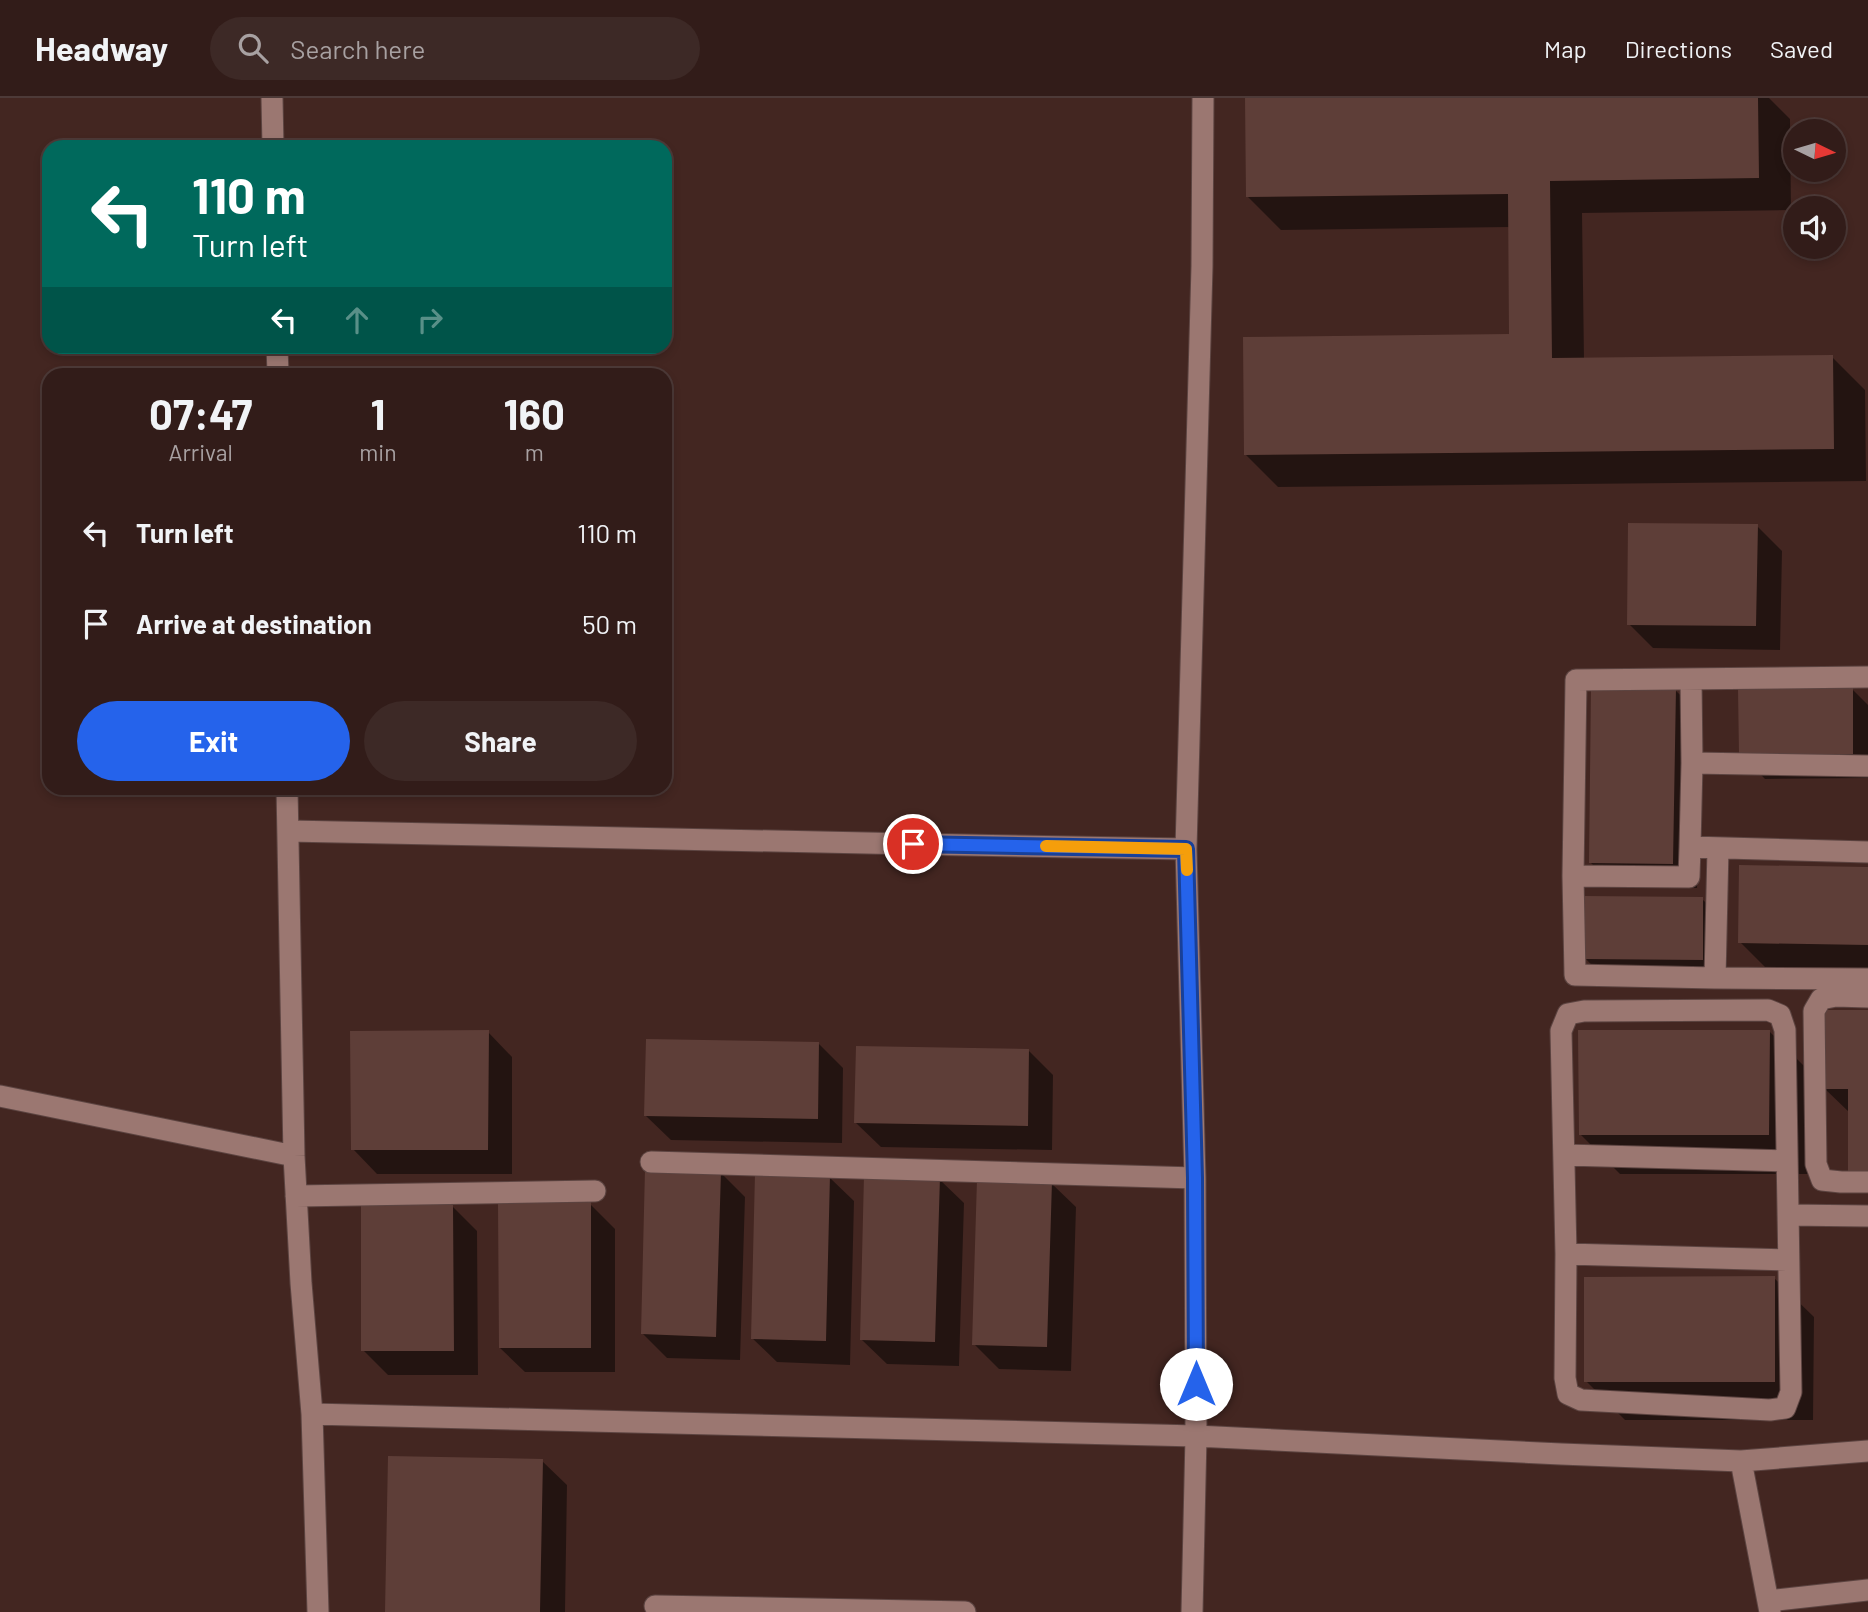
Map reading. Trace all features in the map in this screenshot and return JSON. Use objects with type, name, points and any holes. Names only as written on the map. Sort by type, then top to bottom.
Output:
[{"type":"street","points":[[272,98],[273,140]]},
{"type":"street","points":[[1192,1612],[1196,1436],[1195,1178],[1186,849],[1202,266],[1203,98]]},
{"type":"street","points":[[1868,677],[1576,680],[1573,876],[1575,975],[1868,979]]},
{"type":"street","points":[[1573,876],[1689,877],[1691,679]]},
{"type":"street","points":[[1692,762],[1868,766]]},
{"type":"street","points":[[287,795],[294,1156],[312,1414],[317,1612]]},
{"type":"street","points":[[288,831],[1186,849]]},
{"type":"street","points":[[1690,847],[1868,852]]},
{"type":"street","points":[[1715,978],[1718,848]]},
{"type":"street","points":[[1868,997],[1836,996],[1821,999],[1814,1011],[1816,1164],[1822,1180],[1868,1182]]},
{"type":"street","points":[[1768,1010],[1780,1016],[1786,1030],[1787,1260],[1791,1392],[1785,1408],[1770,1410],[1581,1400],[1567,1394],[1565,1155],[1561,1031],[1568,1014],[1584,1011],[1768,1010]]},
{"type":"street","points":[[0,1096],[294,1156]]},
{"type":"street","points":[[1565,1155],[1787,1161]]},
{"type":"street","points":[[651,1163],[1195,1178]]},
{"type":"street","points":[[296,1196],[596,1191]]},
{"type":"street","points":[[1788,1215],[1868,1216]]},
{"type":"street","points":[[1566,1254],[1787,1260]]},
{"type":"street","points":[[312,1414],[1196,1436],[1741,1461],[1868,1451]]},
{"type":"street","points":[[1741,1461],[1769,1606],[1868,1590]]},
{"type":"street","points":[[655,1606],[965,1612]]},
{"type":"building","points":[[1245,98],[1758,98],[1759,178],[1550,181],[1552,358],[1833,355],[1834,449],[1244,455],[1243,337],[1509,334],[1508,194],[1246,197]]},
{"type":"building","points":[[1628,523],[1758,524],[1756,626],[1627,625]]},
{"type":"building","points":[[1591,687],[1676,688],[1673,864],[1589,863]]},
{"type":"building","points":[[1853,688],[1853,754],[1739,755],[1738,689]]},
{"type":"building","points":[[1739,865],[1868,867],[1868,945],[1738,943]]},
{"type":"building","points":[[1583,896],[1703,897],[1703,960],[1583,959]]},
{"type":"building","points":[[1823,1010],[1868,1010],[1868,1175],[1848,1175],[1848,1089],[1823,1089]]},
{"type":"building","points":[[489,1030],[488,1150],[351,1150],[350,1031]]},
{"type":"building","points":[[1578,1030],[1770,1030],[1769,1135],[1579,1135]]},
{"type":"building","points":[[646,1039],[819,1042],[818,1119],[644,1116]]},
{"type":"building","points":[[856,1046],[1029,1049],[1028,1126],[854,1123]]},
{"type":"building","points":[[645,1169],[721,1171],[716,1337],[641,1334]]},
{"type":"building","points":[[755,1173],[830,1175],[826,1341],[751,1339]]},
{"type":"building","points":[[864,1175],[940,1177],[935,1342],[860,1340]]},
{"type":"building","points":[[977,1179],[1052,1181],[1047,1347],[972,1345]]},
{"type":"building","points":[[591,1202],[591,1348],[499,1348],[498,1203]]},
{"type":"building","points":[[361,1205],[453,1205],[454,1351],[361,1351]]},
{"type":"building","points":[[1775,1276],[1775,1382],[1584,1382],[1584,1277]]},
{"type":"building","points":[[388,1456],[543,1459],[540,1612],[385,1612]]},
{"type":"slow traffic","points":[[1046,846],[1186,849],[1187,870]]},
{"type":"route","points":[[913,844],[1186,849],[1195,1178],[1196,1384]]}]
